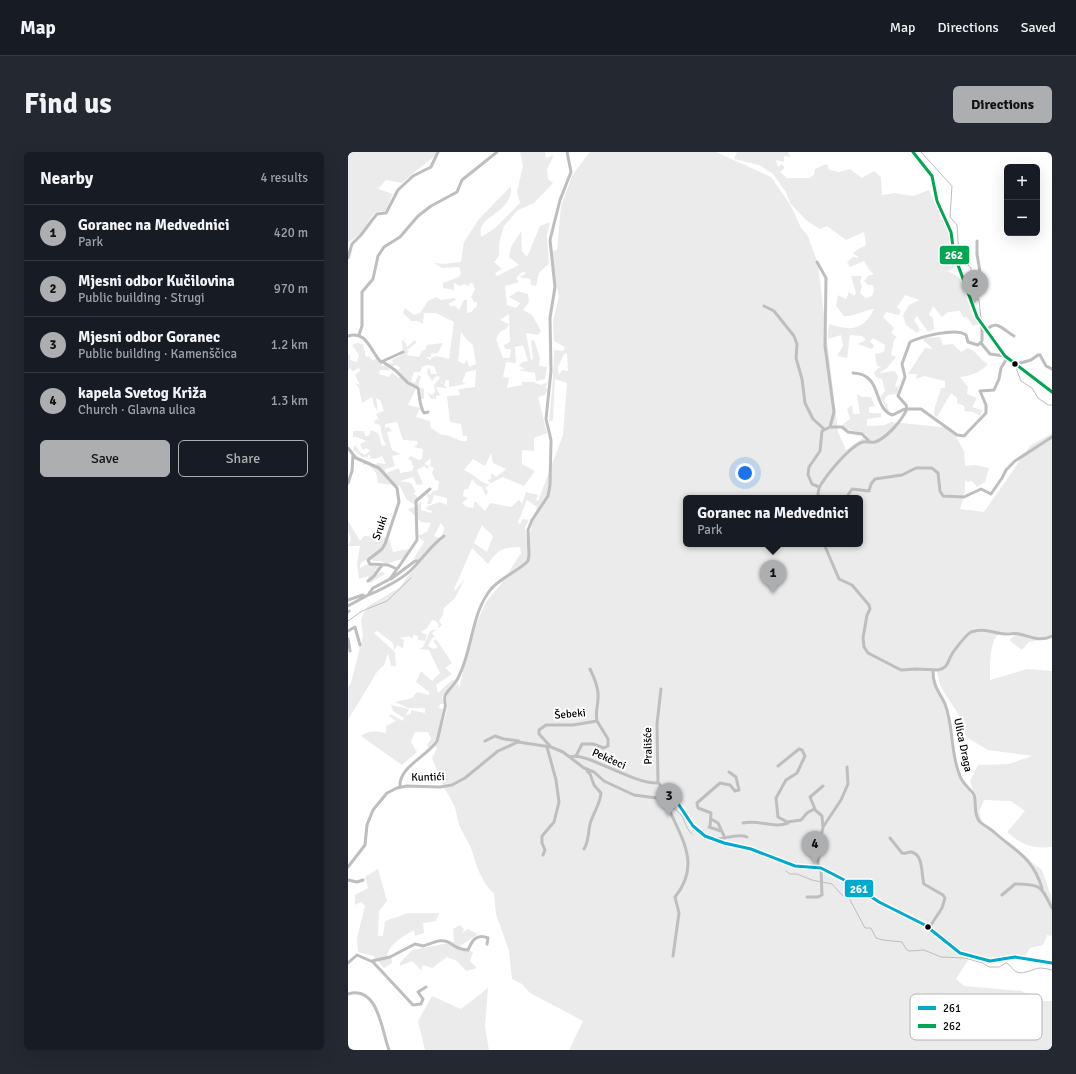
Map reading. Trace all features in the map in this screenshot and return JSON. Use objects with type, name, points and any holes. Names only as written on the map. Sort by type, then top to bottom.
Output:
[{"type":"main road","points":[[669,800],[679,805],[693,826],[705,836],[751,849],[794,866],[820,868],[852,884],[879,902],[917,920],[929,928],[956,952],[983,960],[1000,960],[1015,957],[1052,963]]},
{"type":"street","points":[[348,258],[352,244],[362,235],[377,214],[386,213],[398,190],[413,176],[431,167],[438,152]]},
{"type":"street","points":[[359,334],[362,326],[362,292],[373,279],[378,256],[384,247],[400,237],[418,216],[431,206],[457,192],[462,180],[497,152]]},
{"type":"street","points":[[400,787],[403,776],[418,758],[431,749],[438,738],[445,709],[445,697],[459,676],[482,602],[489,591],[528,561],[528,530],[549,491],[551,440],[546,419],[551,371],[550,318],[555,288],[550,240],[560,200],[571,172],[567,152]]},
{"type":"street","points":[[913,152],[932,176],[937,201],[951,232],[954,254],[971,303],[986,331],[1006,357],[1017,364],[1046,389],[1052,392]]},
{"type":"street","points":[[971,303],[971,287],[980,272],[977,254],[977,241]]},
{"type":"street","points":[[817,262],[826,278],[825,346],[834,412],[830,427]]},
{"type":"street","points":[[764,306],[774,310],[794,336],[797,344],[796,358],[802,379],[805,403],[813,419],[824,429]]},
{"type":"street","points":[[982,324],[981,343],[990,354],[1006,357]]},
{"type":"street","points":[[986,331],[992,325],[997,325],[1014,336]]},
{"type":"street","points":[[818,495],[819,487],[851,450],[859,444],[879,440],[903,419],[907,409],[906,405],[898,396],[905,377],[902,364],[910,342],[925,336],[961,333],[966,335],[967,341],[971,344],[978,345],[981,343]]},
{"type":"street","points":[[348,336],[359,334]]},
{"type":"street","points":[[359,334],[367,342],[379,360],[395,370],[408,383],[418,388],[419,402],[422,411],[424,413],[428,412]]},
{"type":"street","points":[[383,362],[403,352]]},
{"type":"street","points":[[1017,364],[1040,355],[1046,366],[1052,369]]},
{"type":"street","points":[[853,373],[861,374],[870,380],[885,409],[890,415],[892,416],[907,409],[921,409],[926,414],[945,424],[957,435],[964,436],[985,415],[986,408],[980,391],[994,390],[1006,357]]},
{"type":"street","points":[[819,487],[812,484],[808,476],[809,467],[820,451],[820,439],[824,429],[830,427],[842,427],[848,432],[864,434],[869,441]]},
{"type":"street","points":[[848,495],[852,489],[869,491],[871,484],[875,479],[902,475],[916,468],[925,467],[932,468],[938,473],[940,491],[943,496],[964,497],[981,489],[991,494],[1006,470],[1015,461],[1052,437]]},
{"type":"street","name":"Sruki","points":[[348,448],[353,455],[379,468],[397,488],[398,502],[385,544],[382,549],[368,560],[370,564],[398,568]]},
{"type":"street","points":[[348,483],[352,471],[353,455]]},
{"type":"street","points":[[390,579],[416,542],[416,501],[430,490]]},
{"type":"street","points":[[348,606],[385,588],[408,573],[435,543],[444,536]]},
{"type":"street","points":[[825,547],[839,579],[852,585],[869,605],[870,609],[867,615],[863,638],[866,650],[898,670],[940,670],[946,667],[951,656],[970,633],[991,630],[1002,634],[1018,634],[1039,640],[1052,636]]},
{"type":"street","points":[[366,596],[372,588],[394,578],[415,561],[419,561]]},
{"type":"street","points":[[368,580],[374,576],[382,565]]},
{"type":"street","points":[[348,600],[363,595],[366,596]]},
{"type":"street","points":[[348,631],[355,627],[360,645]]},
{"type":"street","points":[[348,642],[350,651]]},
{"type":"street","name":"Šebeki","points":[[551,747],[539,734],[542,727],[546,725],[573,725],[597,721],[598,694],[594,676],[590,669]]},
{"type":"street","name":"Ulica Draga","points":[[934,670],[935,688],[944,704],[949,718],[959,774],[966,788],[972,792],[974,796],[974,808],[978,819],[1003,842],[1013,847],[1027,858],[1031,863],[1052,908]]},
{"type":"street","name":"Prališće","points":[[658,783],[656,739],[661,689]]},
{"type":"street","name":"Pekčeci","points":[[576,756],[582,744],[593,744],[604,748],[608,746],[608,739],[597,721]]},
{"type":"street","points":[[485,741],[496,736],[551,747],[564,752],[587,770],[594,772],[604,781],[634,795],[669,800]]},
{"type":"street","name":"Kuntići","points":[[348,867],[365,845],[366,825],[377,804],[387,793],[400,787],[424,785],[440,787],[452,785],[464,778],[498,751],[520,742]]},
{"type":"street","points":[[543,855],[545,850],[542,843],[542,836],[554,822],[559,802],[556,780],[547,746]]},
{"type":"street","points":[[778,766],[799,750],[802,750],[805,756],[796,773],[786,780],[776,798],[778,817],[790,822]]},
{"type":"street","name":"Pekčeci","points":[[570,757],[576,756],[591,759],[628,777],[642,782],[658,783]]},
{"type":"street","points":[[808,897],[818,897],[822,894],[818,844],[823,827],[841,800],[848,784],[847,767]]},
{"type":"street","points":[[584,849],[588,840],[590,824],[600,804],[601,796],[600,791],[594,785],[587,770]]},
{"type":"street","points":[[721,831],[710,827],[711,813],[698,808],[697,803],[720,783],[730,785],[735,791],[739,790],[736,777],[729,772]]},
{"type":"street","points":[[658,783],[669,800],[686,850],[689,864],[684,884],[675,897],[679,913],[673,956]]},
{"type":"street","points":[[823,786],[810,797],[815,809],[822,816],[823,827]]},
{"type":"street","points":[[743,823],[756,821],[782,826],[790,822],[802,820],[807,813],[815,809]]},
{"type":"street","points":[[711,819],[718,823],[721,831],[724,833],[725,838]]},
{"type":"street","points":[[713,839],[740,835],[747,837]]},
{"type":"street","points":[[890,838],[902,853],[904,854],[910,852],[918,856],[921,860],[924,884],[943,895],[945,898],[939,914],[929,928]]},
{"type":"street","points":[[348,880],[357,882],[363,880]]},
{"type":"street","points":[[1002,895],[1015,884],[1042,888]]},
{"type":"street","points":[[372,961],[390,957],[415,944],[422,946],[436,941],[445,941],[457,948],[468,950],[471,940],[483,936],[488,938],[487,944]]},
{"type":"street","points":[[348,963],[357,955],[372,961],[402,995],[416,1005],[421,1004],[423,999],[418,992],[426,987]]},
{"type":"street","points":[[348,994],[358,992],[371,1000],[378,1014],[389,1050]]},
{"type":"shaded area","points":[[348,152],[440,152],[402,183],[386,180],[378,189],[393,194],[385,211],[375,212],[360,234],[348,243]]},
{"type":"shaded area","points":[[520,152],[545,152],[546,158],[554,155],[547,169],[548,179],[553,183],[534,203],[518,210],[504,226],[499,243],[499,256],[494,262],[502,269],[495,273],[497,276],[519,265],[509,257],[511,247],[521,231],[522,251],[527,257],[540,226],[550,222],[547,236],[549,263],[539,273],[536,286],[531,285],[530,279],[519,277],[527,273],[522,272],[516,278],[519,282],[505,286],[507,305],[516,308],[520,303],[509,297],[518,291],[528,294],[529,302],[523,310],[532,315],[541,331],[538,335],[526,333],[531,360],[533,359],[531,341],[534,340],[540,358],[539,366],[547,367],[545,379],[536,381],[535,373],[518,370],[525,369],[519,366],[522,362],[528,361],[523,345],[515,347],[516,363],[506,362],[503,377],[509,378],[507,388],[522,385],[522,382],[533,382],[541,385],[548,382],[545,388],[548,389],[545,395],[538,397],[547,433],[534,438],[534,451],[522,450],[522,464],[535,471],[524,486],[503,477],[491,483],[487,480],[491,479],[491,473],[496,477],[506,469],[493,463],[491,453],[485,466],[473,459],[464,470],[490,485],[485,487],[488,492],[486,496],[482,487],[477,485],[472,479],[468,489],[464,490],[463,496],[468,498],[462,503],[467,507],[473,508],[475,501],[485,511],[490,503],[511,507],[519,500],[522,504],[526,492],[538,495],[536,500],[538,501],[563,435],[567,383],[555,379],[553,420],[549,422],[554,350],[563,351],[565,347],[554,341],[553,321],[559,296],[551,251],[557,250],[561,206],[573,174],[590,152],[716,152],[771,177],[791,206],[801,228],[808,236],[818,264],[838,432],[846,450],[867,435],[847,429],[842,425],[850,419],[847,409],[852,405],[853,414],[860,414],[857,394],[862,397],[871,397],[875,406],[869,407],[869,413],[881,413],[881,417],[867,419],[867,426],[885,425],[891,422],[951,428],[964,451],[965,466],[975,465],[989,468],[985,482],[977,487],[972,481],[968,482],[965,480],[965,492],[960,509],[984,512],[1030,446],[1052,433],[1052,638],[1029,642],[1022,650],[1009,640],[1017,633],[1005,632],[999,634],[993,642],[990,662],[990,680],[1027,669],[1052,671],[1052,847],[1033,847],[1023,843],[1007,832],[1025,811],[1011,801],[984,800],[979,812],[983,824],[1009,846],[1042,870],[1052,899],[1052,936],[1047,935],[1043,945],[1030,948],[1023,959],[970,957],[956,979],[964,986],[1022,991],[1026,994],[910,994],[910,1040],[1042,1040],[1042,1001],[1052,1001],[1052,1050],[569,1050],[583,1021],[530,993],[522,984],[512,979],[509,951],[496,914],[494,894],[486,885],[478,870],[471,848],[459,825],[455,807],[444,787],[432,758],[437,748],[435,747],[446,716],[448,694],[458,683],[459,690],[471,635],[486,602],[501,584],[521,553],[520,547],[501,550],[488,564],[472,548],[454,589],[456,590],[465,578],[455,598],[444,608],[443,615],[439,621],[442,625],[437,629],[439,625],[436,621],[432,620],[427,628],[421,632],[427,635],[425,641],[418,640],[418,636],[413,635],[413,639],[409,636],[400,638],[404,640],[403,649],[398,645],[394,650],[393,643],[377,631],[374,633],[395,652],[396,666],[391,666],[388,653],[384,665],[377,672],[348,720],[348,687],[351,683],[363,636],[361,619],[367,607],[399,588],[419,562],[414,558],[424,542],[418,536],[427,532],[431,523],[421,522],[408,509],[417,506],[421,501],[421,510],[431,513],[432,511],[426,509],[428,506],[440,502],[447,505],[447,498],[434,495],[431,504],[427,504],[429,499],[426,494],[427,493],[430,495],[433,491],[438,490],[439,481],[435,480],[432,473],[434,468],[430,466],[431,458],[424,464],[429,466],[428,469],[424,466],[417,470],[423,484],[417,485],[413,477],[400,481],[411,483],[416,492],[413,493],[420,499],[415,505],[406,499],[400,486],[378,483],[376,473],[368,464],[363,465],[363,461],[376,465],[377,463],[386,464],[382,456],[374,459],[369,458],[371,456],[368,455],[367,457],[362,457],[353,450],[355,445],[360,452],[365,455],[370,450],[366,448],[363,450],[360,444],[366,441],[353,437],[353,431],[364,431],[365,436],[369,436],[371,430],[378,433],[382,446],[386,445],[380,425],[374,423],[376,419],[379,420],[376,414],[384,411],[380,400],[376,398],[378,411],[374,406],[372,397],[362,403],[359,388],[355,383],[360,385],[355,375],[360,371],[359,368],[353,371],[350,368],[348,371],[348,354],[350,355],[350,360],[357,362],[359,355],[352,345],[357,343],[363,344],[366,357],[369,356],[373,361],[377,358],[382,361],[382,366],[386,365],[390,370],[380,370],[379,374],[389,377],[392,373],[399,378],[402,376],[397,371],[400,368],[396,365],[391,367],[388,364],[393,363],[392,360],[403,354],[402,340],[405,342],[407,347],[415,340],[416,343],[407,350],[409,351],[407,355],[419,357],[422,351],[426,349],[426,345],[443,343],[438,353],[428,354],[431,354],[431,357],[426,357],[430,360],[432,357],[437,356],[449,359],[454,322],[436,313],[424,313],[423,324],[418,321],[411,321],[403,313],[405,308],[414,315],[420,313],[428,301],[436,297],[441,300],[454,298],[456,300],[448,304],[452,307],[454,305],[459,310],[464,300],[467,300],[467,313],[471,312],[477,306],[477,302],[474,302],[471,297],[475,289],[472,282],[468,286],[465,284],[460,286],[454,283],[454,290],[443,288],[443,283],[459,277],[461,273],[459,267],[442,268],[434,263],[443,264],[461,262],[464,242],[479,219],[511,186],[508,201],[499,211],[484,223],[481,229],[481,237],[495,228],[520,203],[517,192],[523,166]],"holes":[[[509,314],[510,342],[504,345],[505,349],[511,349],[510,358],[503,358],[496,339],[500,332],[507,328],[509,324],[500,320]],[[461,332],[473,345],[476,364],[469,367],[467,360],[464,364],[458,361]],[[567,353],[568,371],[562,370],[559,375],[558,367],[564,354]],[[427,365],[434,366],[437,374],[431,374],[430,369],[428,368],[427,373],[432,381],[438,376],[440,378],[434,385],[435,392],[432,395],[427,392],[431,399],[436,399],[436,396],[440,395],[436,387],[447,388],[444,385],[446,380],[449,380],[449,387],[466,384],[462,382],[466,372],[476,370],[475,387],[458,389],[460,395],[447,396],[450,422],[461,424],[463,436],[467,436],[467,441],[442,435],[431,428],[430,421],[416,417],[420,408],[408,405],[416,389],[418,390],[419,399],[424,399],[424,389],[418,387],[421,376],[418,375],[415,383],[411,381],[414,372],[420,372],[422,367]],[[397,422],[403,440],[417,441],[418,444],[414,447],[423,449],[422,459],[419,460],[411,456],[408,459],[412,461],[412,465],[414,466],[412,471],[400,473],[399,468],[386,473],[385,469],[395,466],[392,456],[401,454],[392,450],[387,432],[392,431],[389,427],[385,428],[385,424]],[[527,500],[537,507],[527,543],[525,527],[529,520],[523,519],[520,524],[518,522]],[[441,523],[444,528],[441,539],[434,536]],[[482,525],[493,536],[487,552],[474,543]],[[932,670],[937,671],[941,685],[962,721],[966,737],[988,750],[1032,756],[1009,764],[978,765],[970,781],[978,806],[960,775],[953,753],[950,723]]]},
{"type":"shaded area","points":[[737,152],[788,152],[791,157],[784,156],[784,162],[776,160],[778,167],[782,164],[785,168],[780,172],[787,178],[809,178],[814,175],[815,169],[827,164],[829,170],[839,172],[850,169],[862,178],[874,171],[881,177],[882,195],[895,193],[913,196],[929,190],[947,229],[956,266],[948,271],[959,277],[972,313],[979,324],[973,326],[967,317],[964,318],[960,311],[948,312],[942,317],[933,306],[929,315],[933,318],[934,329],[928,332],[917,316],[914,320],[920,330],[917,333],[906,325],[903,315],[909,305],[919,300],[905,295],[897,307],[901,311],[899,315],[886,312],[883,317],[894,328],[891,333],[897,337],[894,340],[891,355],[896,357],[887,368],[879,373],[895,371],[898,377],[895,387],[899,386],[897,394],[888,395],[884,400],[886,404],[889,405],[887,406],[888,411],[880,397],[885,391],[882,379],[876,377],[874,372],[881,366],[877,366],[875,354],[884,352],[885,345],[873,338],[870,341],[874,346],[872,349],[858,344],[866,340],[862,336],[850,335],[847,358],[837,356],[843,346],[841,335],[828,339],[829,324],[844,328],[856,327],[865,322],[874,309],[844,316],[836,306],[838,295],[846,299],[849,292],[854,296],[856,293],[851,276],[862,276],[860,281],[862,287],[860,293],[866,298],[872,296],[874,290],[873,285],[868,285],[864,281],[868,276],[874,274],[870,271],[864,261],[850,267],[847,262],[853,257],[858,258],[858,256],[853,254],[855,251],[866,245],[864,232],[846,240],[827,226],[820,229],[807,221],[790,203],[786,192],[773,174],[759,165],[734,159]]},
{"type":"shaded area","points":[[940,337],[943,345],[953,344],[961,352],[968,348],[975,352],[988,364],[976,373],[960,377],[968,387],[967,394],[977,398],[972,407],[982,410],[980,416],[973,412],[965,411],[964,406],[957,403],[957,398],[951,393],[937,417],[934,415],[935,408],[941,388],[945,388],[945,381],[924,376],[916,379],[917,374],[908,374],[925,348],[933,349],[923,340],[925,338]]},
{"type":"shaded area","points":[[348,521],[360,541],[364,536],[378,537],[382,542],[384,537],[389,539],[393,552],[409,549],[405,558],[386,564],[380,561],[372,561],[372,559],[367,559],[360,564],[360,568],[368,564],[381,567],[375,570],[377,575],[382,571],[385,574],[370,583],[368,576],[359,579],[357,564],[360,546],[348,546],[351,539],[348,531]]},
{"type":"shaded area","points":[[437,629],[432,633],[435,637],[432,638],[428,646],[434,649],[438,647],[433,641],[436,639],[452,663],[445,668],[452,674],[436,685],[438,693],[452,680],[455,680],[442,697],[444,704],[440,704],[439,708],[445,710],[437,738],[429,749],[427,745],[431,739],[428,732],[415,732],[411,742],[417,752],[402,765],[361,736],[373,732],[386,733],[386,726],[396,721],[389,716],[390,714],[403,721],[404,718],[393,711],[391,705],[409,709],[406,715],[411,714],[411,710],[425,713],[425,708],[408,708],[395,702],[412,698],[417,692],[429,695],[429,692],[416,682],[421,671],[432,681],[440,673],[429,650],[419,649],[423,647],[430,631]]},
{"type":"shaded area","points":[[378,869],[387,901],[379,911],[378,936],[383,936],[385,921],[408,913],[439,913],[436,921],[423,923],[424,933],[415,936],[414,930],[394,944],[387,956],[391,956],[392,963],[384,968],[373,956],[358,952],[357,938],[365,906],[361,902],[355,905],[355,895],[368,888],[365,877]]},
{"type":"shaded area","points":[[460,925],[464,929],[462,933],[468,929],[478,934],[460,946],[473,952],[470,961],[477,968],[466,971],[457,961],[447,957],[432,968],[423,965],[421,970],[412,961],[400,966],[400,963],[412,950],[454,942],[453,929]]},
{"type":"shaded area","points":[[488,988],[485,1027],[489,1050],[425,1050],[418,1021],[432,996],[461,1009]]},
{"type":"waterway","points":[[921,152],[952,186],[950,217],[957,225],[960,254],[964,262],[971,268],[971,285]]},
{"type":"waterway","points":[[973,297],[979,300],[981,318],[987,329]]},
{"type":"waterway","points":[[989,332],[1005,354]]},
{"type":"waterway","points":[[1015,365],[1021,381],[1032,388],[1038,398],[1048,405],[1052,405]]},
{"type":"waterway","points":[[348,621],[362,611],[387,601],[411,578]]},
{"type":"waterway","points":[[658,787],[666,796]]},
{"type":"waterway","points":[[668,801],[684,819],[692,834]]},
{"type":"waterway","points":[[786,871],[790,874],[797,874],[812,880],[832,884],[842,895],[849,898],[865,928],[871,928],[876,938],[902,942],[909,951],[924,950],[941,957],[965,958],[983,963],[989,967],[999,967],[1006,963],[1015,971],[1020,973],[1039,968],[1052,970]]},
{"type":"transit line","name":"262","points":[[913,152],[932,176],[937,201],[951,232],[954,254],[977,317],[1005,356],[1052,392]]},
{"type":"transit line","name":"261","points":[[672,800],[679,805],[693,826],[705,836],[724,843],[751,849],[795,866],[821,868],[852,884],[879,902],[925,925],[960,953],[990,961],[1015,957],[1052,963]]},
{"type":"place","name":"Mjesni odbor Kučilovina","points":[[975,303]]},
{"type":"place","name":"Goranec na Medvednici","points":[[773,593]]},
{"type":"place","name":"Mjesni odbor Goranec","points":[[669,816]]},
{"type":"place","name":"kapela Svetog Križa","points":[[815,864]]}]
